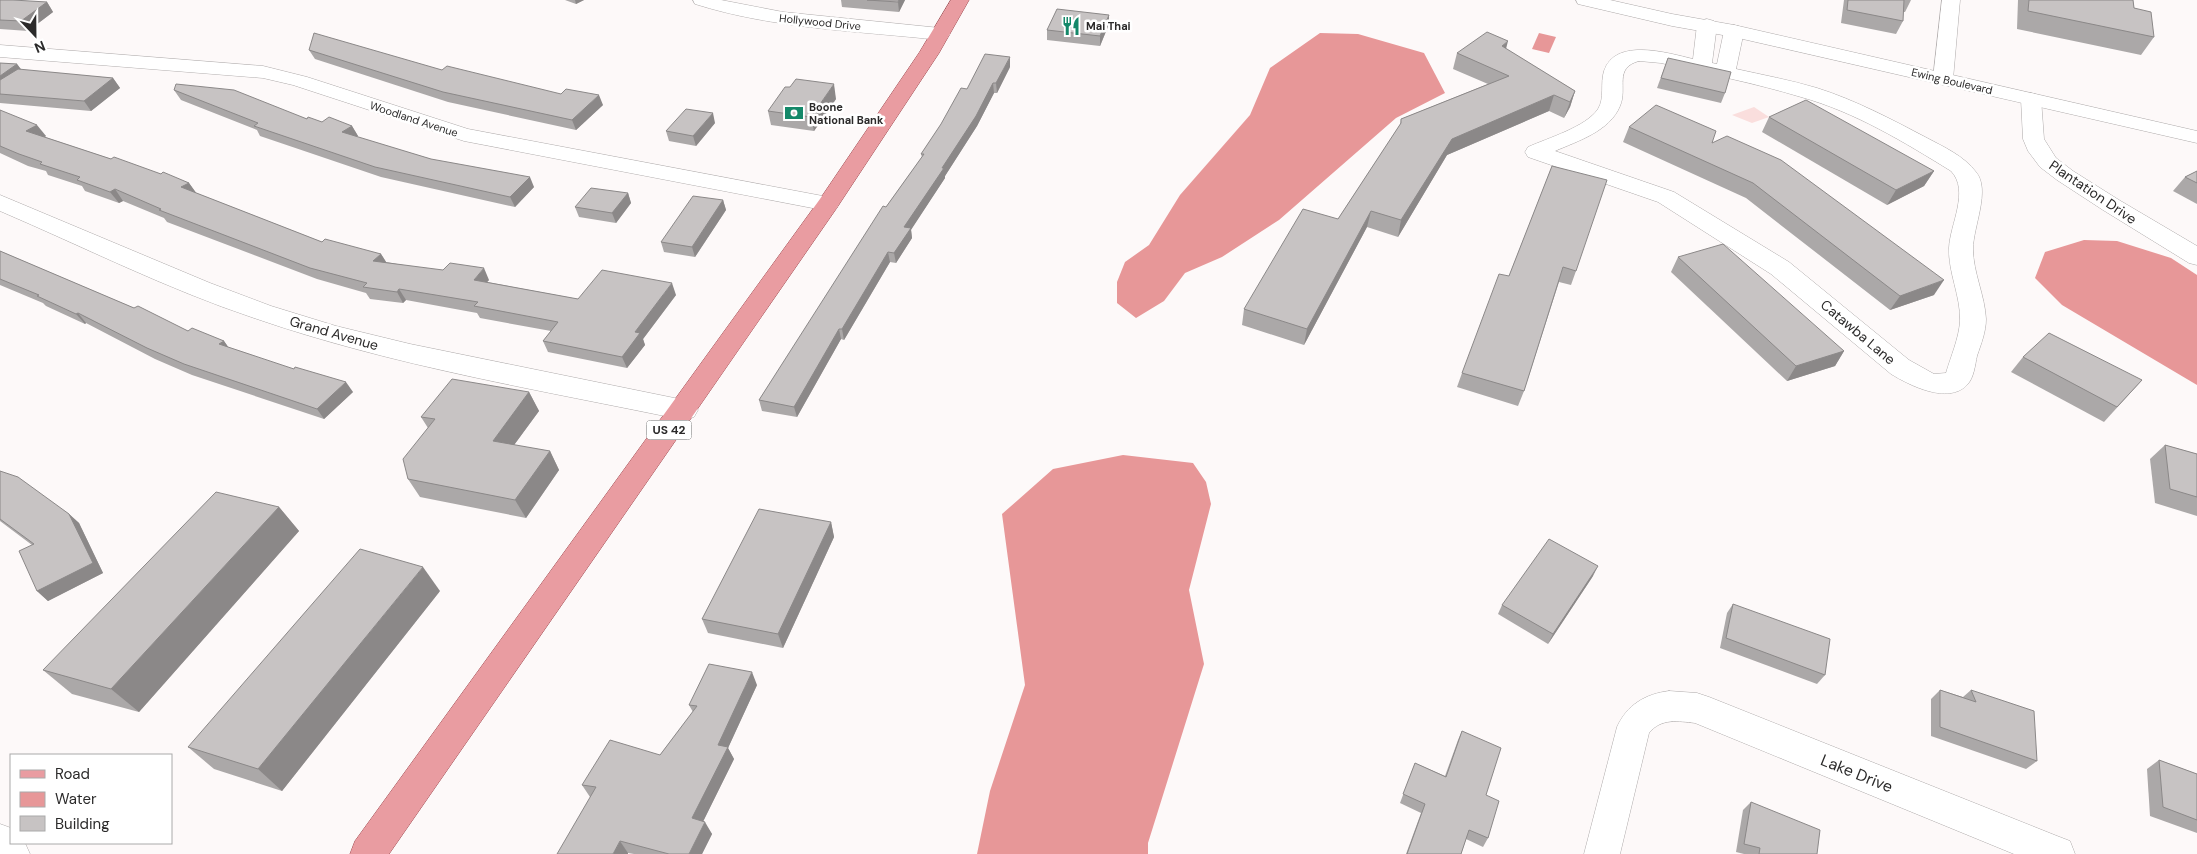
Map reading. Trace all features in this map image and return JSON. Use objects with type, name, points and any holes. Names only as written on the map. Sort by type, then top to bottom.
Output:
[{"type":"main road","name":"US 42","points":[[368,854],[828,204],[929,54],[960,0]]},
{"type":"street","name":"Hollywood Drive","points":[[702,0],[730,8],[783,18],[940,34]]},
{"type":"street","name":"Ewing Boulevard","points":[[1585,0],[1672,20],[1708,25],[2197,137]]},
{"type":"street","name":"Ewing Boulevard","points":[[1626,0],[1679,12],[1708,25]]},
{"type":"street","points":[[1943,79],[1951,0]]},
{"type":"street","points":[[1702,67],[1708,25]]},
{"type":"street","points":[[1725,72],[1734,31]]},
{"type":"street","name":"Woodland Avenue","points":[[0,51],[244,70],[281,75],[464,135],[828,204]]},
{"type":"street","name":"Catawba Lane","points":[[1649,55],[1702,67],[1808,92],[1843,104],[1949,160],[1968,176],[1971,190],[1961,249],[1973,320],[1971,334],[1958,378],[1942,384],[1933,383],[1915,376],[1900,367],[1780,268],[1666,197],[1536,152],[1591,125],[1605,114],[1611,102],[1614,66],[1620,60],[1628,57],[1649,55]]},
{"type":"street","name":"Plantation Drive","points":[[2030,99],[2032,136],[2038,150],[2056,170],[2098,198],[2197,257]]},
{"type":"street","name":"Grand Avenue","points":[[0,202],[201,289],[262,312],[333,334],[410,353],[684,410]]},
{"type":"street","name":"Lake Drive","points":[[1602,854],[1634,727],[1642,716],[1655,709],[1674,705],[1696,708],[2056,854]]},
{"type":"street","points":[[0,841],[12,854]]},
{"type":"shaded area","points":[[1754,107],[1769,117],[1752,123],[1732,115]]},
{"type":"water","points":[[1320,33],[1358,34],[1424,53],[1445,93],[1396,118],[1279,220],[1222,257],[1185,273],[1164,301],[1136,318],[1117,303],[1117,282],[1125,262],[1149,245],[1180,195],[1250,115],[1270,68]]},
{"type":"water","points":[[1539,33],[1556,37],[1549,53],[1532,49]]},
{"type":"water","points":[[2084,240],[2117,241],[2171,258],[2197,275],[2197,385],[2062,305],[2035,278],[2045,252]]},
{"type":"water","points":[[1123,455],[1193,463],[1206,482],[1211,504],[1189,590],[1204,664],[1148,843],[1148,854],[977,854],[990,791],[1025,685],[1002,514],[1053,469]]},
{"type":"building","points":[[0,0],[47,2],[21,21],[0,20]]},
{"type":"building","points":[[867,0],[899,0],[898,2]]},
{"type":"building","points":[[1848,0],[1904,0],[1903,21],[1847,10]]},
{"type":"building","points":[[2029,0],[2133,0],[2134,8],[2151,12],[2154,37],[2028,11]]},
{"type":"building","points":[[1057,9],[1109,15],[1100,36],[1047,30]]},
{"type":"building","points":[[1487,32],[1508,41],[1502,46],[1575,91],[1570,102],[1554,95],[1452,139],[1401,220],[1371,211],[1307,329],[1244,309],[1303,209],[1338,219],[1401,123],[1401,119],[1509,76],[1457,53]]},
{"type":"building","points":[[314,33],[442,70],[447,66],[561,94],[566,89],[599,95],[572,120],[443,92],[309,50]]},
{"type":"building","points":[[985,54],[1010,57],[996,83],[993,83],[976,116],[942,168],[944,168],[904,227],[911,228],[894,253],[888,252],[842,329],[839,329],[794,407],[759,400],[883,206],[886,207],[924,154],[921,154],[941,124],[961,88],[967,89]]},
{"type":"building","points":[[1668,58],[1731,72],[1725,93],[1661,78]]},
{"type":"building","points":[[0,63],[17,64],[0,76]]},
{"type":"building","points":[[18,69],[113,78],[84,101],[0,94],[0,80]]},
{"type":"building","points":[[796,79],[834,84],[811,117],[768,111],[785,87],[790,87]]},
{"type":"building","points":[[176,84],[234,90],[307,119],[308,117],[322,122],[329,117],[352,126],[342,132],[431,159],[530,177],[510,197],[375,167],[254,126],[258,123],[174,90]]},
{"type":"building","points":[[1806,100],[1934,171],[1896,190],[1769,117]]},
{"type":"building","points":[[1656,105],[1716,131],[1712,143],[1727,136],[1781,160],[1944,280],[1900,296],[1753,183],[1629,127]]},
{"type":"building","points":[[686,109],[713,113],[693,136],[666,131]]},
{"type":"building","points":[[0,110],[37,125],[26,131],[111,159],[114,157],[161,174],[163,172],[189,183],[181,187],[322,242],[325,239],[381,254],[373,261],[443,270],[450,263],[484,268],[474,280],[578,299],[602,270],[672,283],[635,332],[640,333],[622,357],[543,341],[558,322],[474,306],[478,302],[399,289],[397,292],[363,287],[367,283],[310,268],[159,210],[161,209],[115,189],[110,192],[77,180],[80,177],[40,164],[42,162],[0,146]]},
{"type":"building","points":[[1552,166],[1607,180],[1576,271],[1563,267],[1524,391],[1462,373],[1499,274],[1509,276]]},
{"type":"building","points":[[2197,171],[2197,183],[2185,177]]},
{"type":"building","points":[[591,188],[628,193],[612,213],[575,207]]},
{"type":"building","points":[[693,196],[723,200],[692,247],[661,242]]},
{"type":"building","points":[[1723,244],[1844,351],[1796,366],[1678,257]]},
{"type":"building","points":[[0,251],[134,308],[138,306],[188,331],[192,328],[224,341],[219,344],[294,369],[295,367],[346,382],[317,409],[184,364],[147,348],[78,313],[76,314],[37,296],[39,295],[0,279]]},
{"type":"building","points":[[2049,333],[2142,380],[2117,407],[2023,357]]},
{"type":"building","points":[[452,379],[529,392],[493,441],[550,451],[515,500],[408,479],[403,459],[435,419],[421,417]]},
{"type":"building","points":[[2165,445],[2197,454],[2197,497],[2170,489]]},
{"type":"building","points":[[0,471],[18,477],[69,514],[93,563],[37,591],[19,551],[34,544],[0,519]]},
{"type":"building","points":[[216,492],[279,507],[111,689],[43,670]]},
{"type":"building","points":[[759,509],[831,522],[778,634],[702,619]]},
{"type":"building","points":[[1549,539],[1598,566],[1553,634],[1502,605]]},
{"type":"building","points":[[360,549],[423,567],[258,769],[188,747]]},
{"type":"building","points":[[1733,604],[1830,639],[1825,675],[1726,638]]},
{"type":"building","points":[[709,664],[752,672],[718,745],[728,747],[692,818],[705,822],[689,854],[669,854],[620,841],[613,854],[557,854],[596,787],[582,785],[610,740],[660,755],[697,706],[689,705]]},
{"type":"building","points":[[1940,690],[1976,702],[1971,690],[2034,711],[2037,761],[1940,727]]},
{"type":"building","points":[[1462,731],[1501,748],[1486,795],[1499,801],[1488,838],[1469,830],[1461,854],[1407,854],[1425,804],[1403,794],[1415,763],[1446,777]]},
{"type":"building","points":[[2159,760],[2197,774],[2197,820],[2163,807]]},
{"type":"building","points":[[1751,802],[1820,830],[1817,854],[1759,854],[1760,848],[1744,844]]},
{"type":"place","name":"Mai Thai","points":[[1071,26]]},
{"type":"place","name":"Boone National Bank","points":[[794,113]]}]
